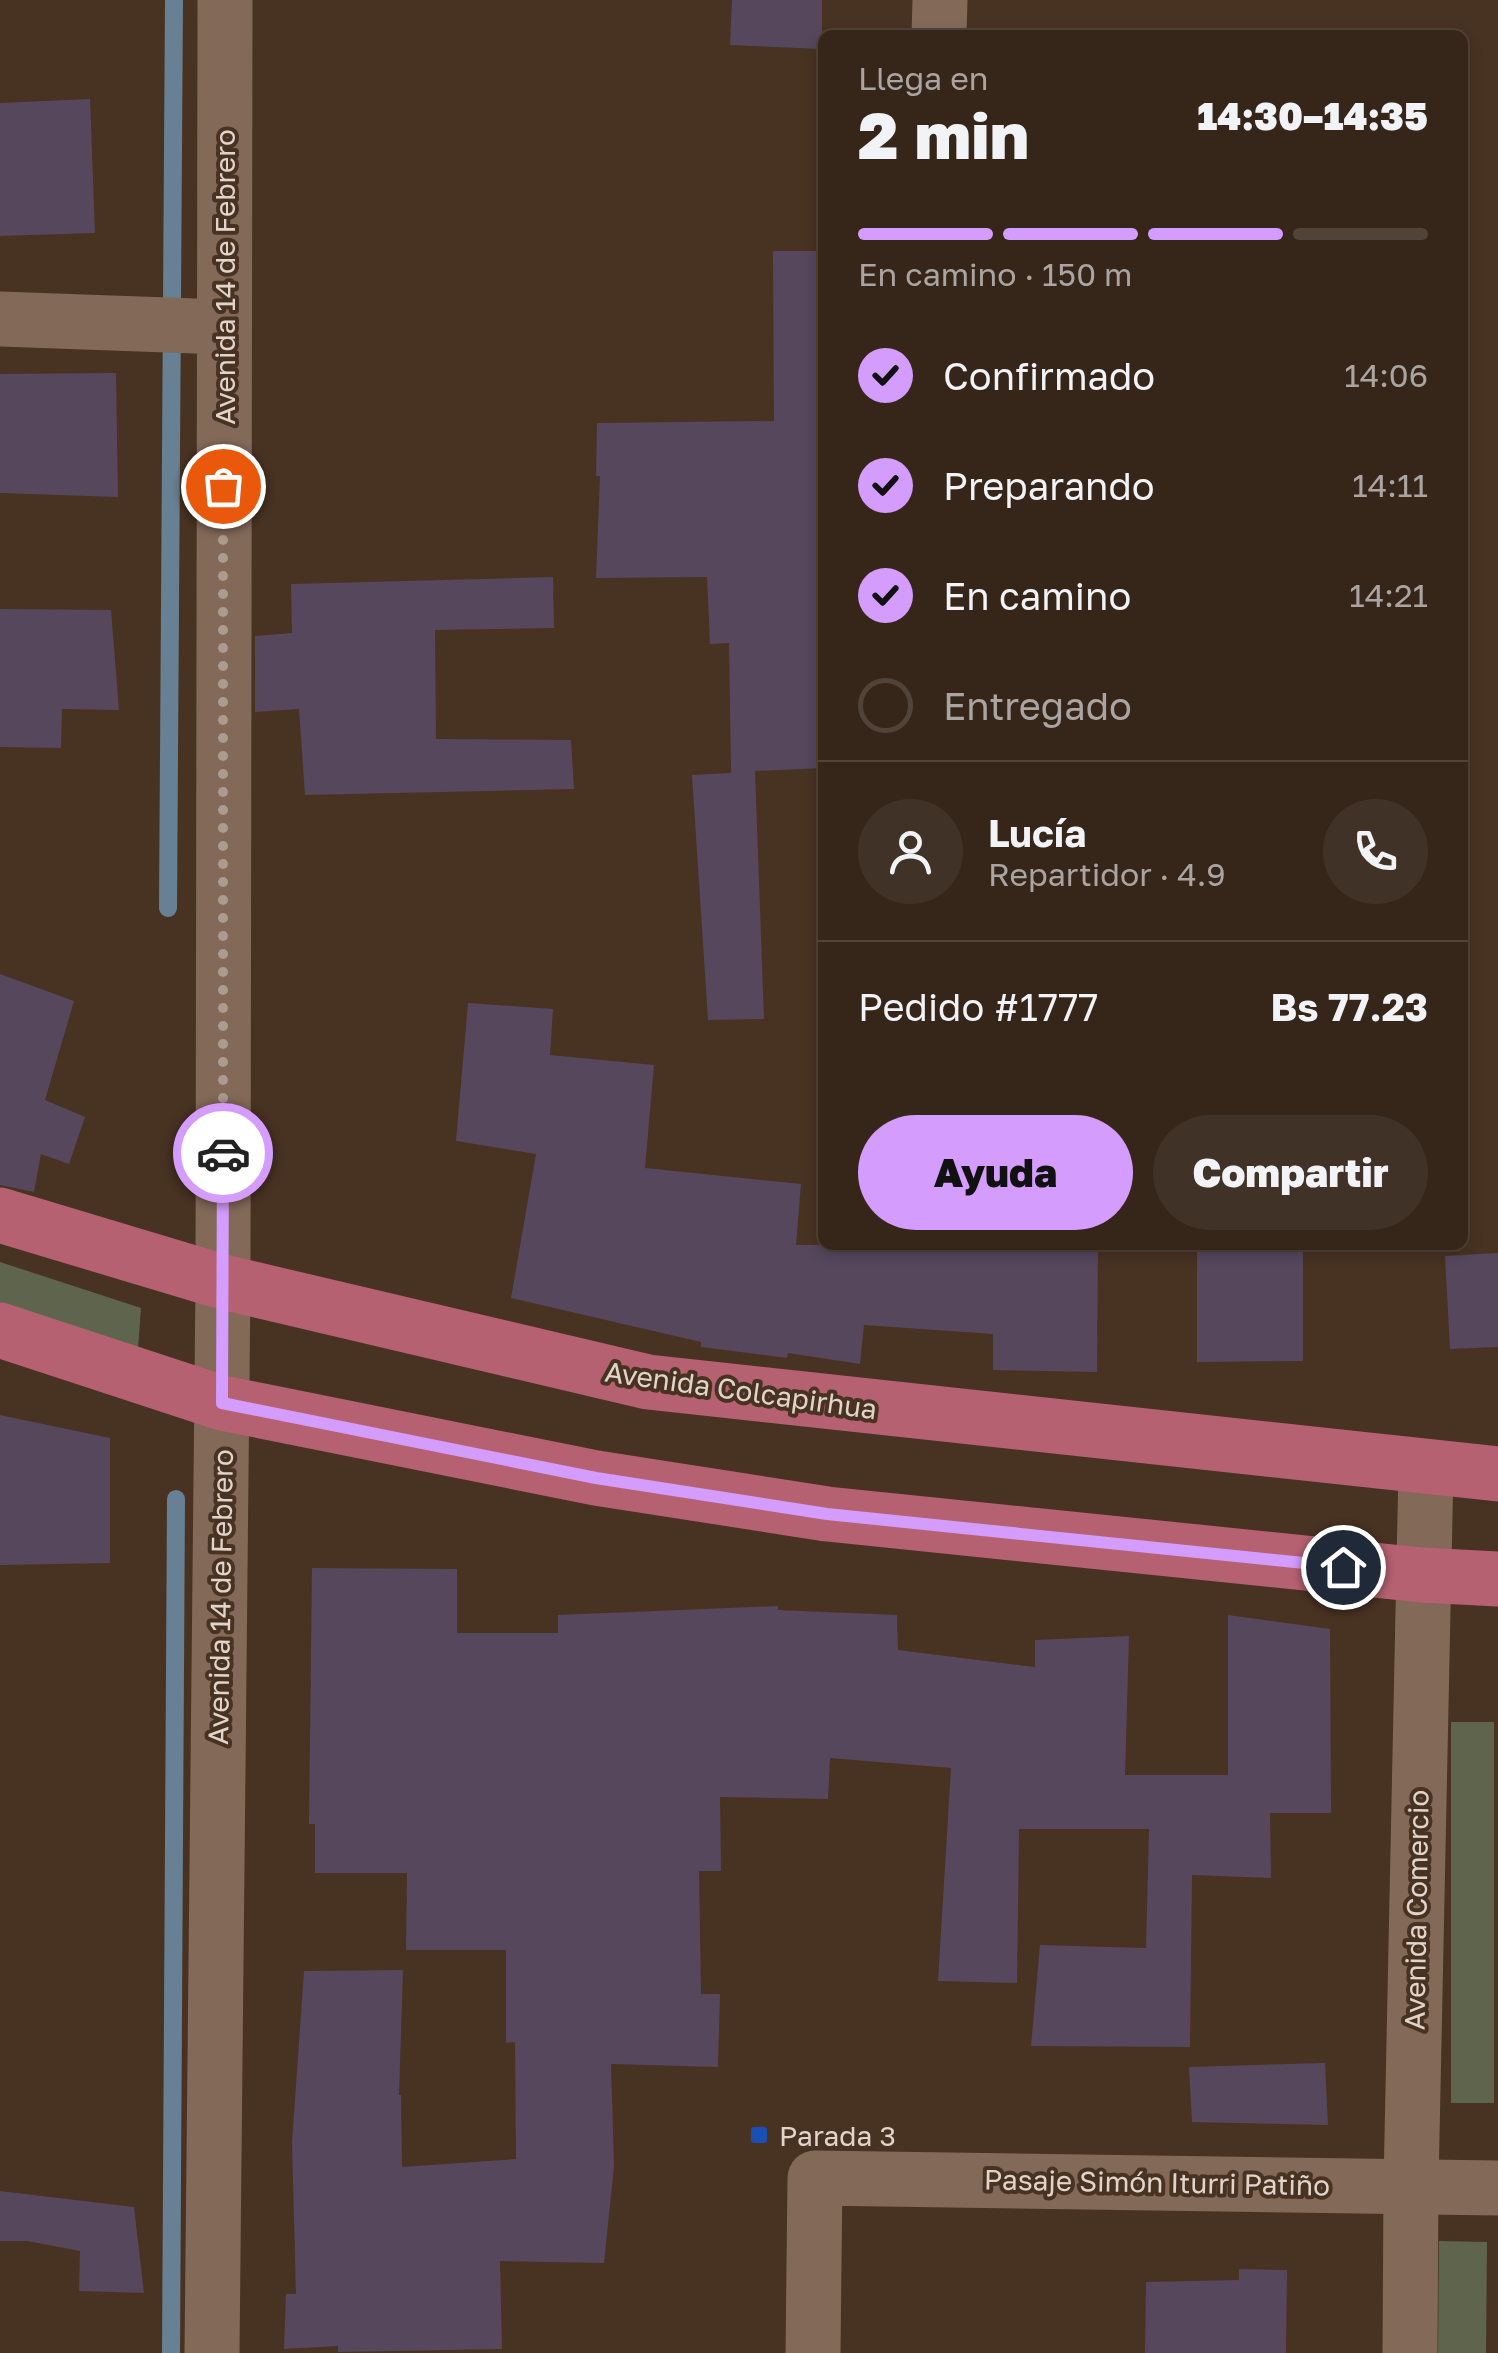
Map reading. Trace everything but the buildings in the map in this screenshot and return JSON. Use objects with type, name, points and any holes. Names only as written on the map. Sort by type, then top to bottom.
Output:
[{"type":"main road","name":"Avenida Colcapirhua","points":[[0,1214],[223,1282],[648,1382],[1498,1474]]},
{"type":"main road","points":[[0,1330],[222,1403],[596,1478],[827,1514],[1422,1575],[1498,1579]]},
{"type":"street","name":"Avenida 14 de Febrero","points":[[212,2353],[223,1282],[225,0]]},
{"type":"street","points":[[940,0],[940,30]]},
{"type":"street","points":[[0,319],[223,326]]},
{"type":"street","name":"Avenida Comercio","points":[[1410,2353],[1426,1468]]},
{"type":"street","name":"Pasaje Simón Iturri Patiño","points":[[814,2353],[815,2178],[1498,2188]]},
{"type":"green space","points":[[0,1262],[141,1308],[138,1349],[0,1305]]},
{"type":"green space","points":[[1451,1722],[1494,1722],[1494,2103],[1451,2103]]},
{"type":"green space","points":[[1439,2241],[1487,2242],[1486,2353],[1438,2353]]},
{"type":"waterway","points":[[168,908],[174,0]]},
{"type":"waterway","points":[[171,2353],[176,1499]]},
{"type":"way so far","points":[[223,486],[223,1153]]},
{"type":"place","name":"Parada 3","points":[[759,2135]]},
{"type":"route","points":[[223,1153],[222,1403],[596,1478],[827,1514],[1343,1567]]}]
